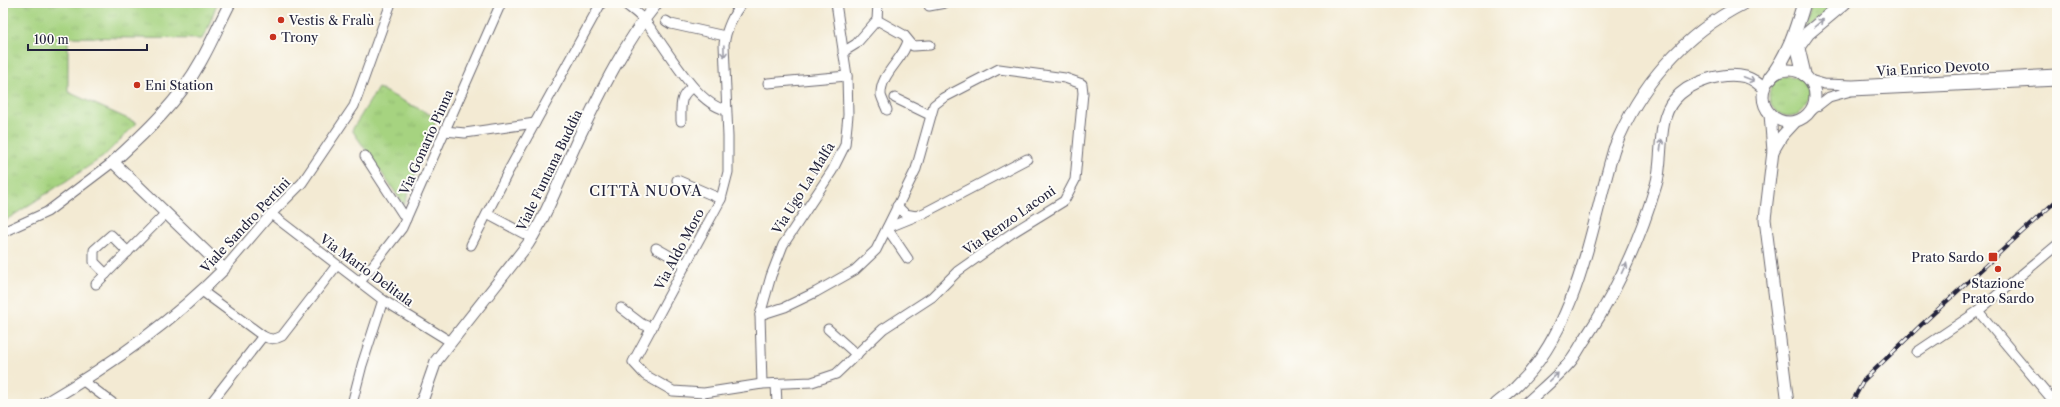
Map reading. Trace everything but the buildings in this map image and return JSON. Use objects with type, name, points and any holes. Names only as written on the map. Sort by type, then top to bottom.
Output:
[{"type":"highway","points":[[1804,3],[1796,42],[1798,55],[1807,77]]},
{"type":"highway","points":[[1767,83],[1796,42],[1844,3]]},
{"type":"main road","points":[[224,269],[113,162],[151,128],[176,97],[201,62],[230,3]]},
{"type":"main road","name":"Viale Funtana Buddia","points":[[421,404],[436,361],[532,238],[540,225],[583,130],[625,50],[644,19],[658,3]]},
{"type":"main road","points":[[1496,404],[1518,386],[1540,358],[1558,328],[1574,293],[1614,149],[1622,128],[1642,93],[1680,48],[1705,26],[1745,3]]},
{"type":"main road","points":[[1773,151],[1782,136],[1795,122],[1807,116],[1815,102],[1816,93],[1807,77],[1790,69],[1776,73],[1767,83],[1764,102],[1770,114],[1773,151],[1765,219],[1788,404]]},
{"type":"main road","points":[[1526,404],[1570,362],[1602,314],[1637,240],[1657,184],[1666,114],[1673,100],[1686,89],[1700,82],[1717,77],[1746,77],[1767,83]]},
{"type":"main road","points":[[1770,114],[1782,121],[1795,122]]},
{"type":"main road","name":"Viale Sandro Pertini","points":[[44,404],[153,333],[202,291],[224,269]]},
{"type":"street","name":"Viale Sandro Pertini","points":[[224,269],[271,214],[302,183],[354,106],[391,3]]},
{"type":"street","name":"Via Gonario Pinna","points":[[360,282],[402,228],[501,3]]},
{"type":"street","points":[[471,245],[508,170],[601,3]]},
{"type":"street","points":[[624,3],[644,19],[693,87],[716,108],[726,110]]},
{"type":"street","name":"Via Aldo Moro","points":[[742,3],[737,9],[725,36],[728,172],[721,199],[633,362],[645,375],[673,391],[704,392],[762,384]]},
{"type":"street","name":"Via Ugo La Malfa","points":[[762,384],[760,315],[771,276],[783,245],[832,170],[845,145],[848,115],[847,76],[836,3]]},
{"type":"street","points":[[843,52],[856,44],[877,20],[878,3]]},
{"type":"street","points":[[929,6],[945,3]]},
{"type":"street","points":[[877,20],[904,36],[913,46],[930,44]]},
{"type":"street","points":[[666,21],[671,24],[725,36]]},
{"type":"street","points":[[887,110],[881,95],[884,85],[892,68],[906,51],[908,42]]},
{"type":"street","name":"Via Renzo Laconi","points":[[760,315],[785,307],[816,292],[855,270],[876,250],[916,169],[934,105],[943,98],[999,69],[1065,78],[1082,84],[1083,93],[1074,180],[1064,201],[1012,233],[958,271],[932,296],[883,328],[857,355]]},
{"type":"street","name":"Via Enrico Devoto","points":[[1807,77],[1824,84],[1853,85],[2057,74]]},
{"type":"street","points":[[768,83],[847,76]]},
{"type":"street","name":"Via Enrico Devoto","points":[[1811,111],[1829,97],[1851,91],[2057,81]]},
{"type":"street","points":[[681,121],[681,99],[686,92],[693,87]]},
{"type":"street","points":[[895,98],[930,115]]},
{"type":"street","points":[[445,131],[465,132],[535,123]]},
{"type":"street","points":[[365,156],[406,219]]},
{"type":"street","points":[[908,259],[887,228],[916,216],[1027,160]]},
{"type":"street","points":[[3,232],[46,212],[113,162]]},
{"type":"street","points":[[677,180],[721,199]]},
{"type":"street","points":[[897,206],[905,214],[916,216]]},
{"type":"street","points":[[96,284],[166,212]]},
{"type":"street","name":"Via Mario Delitala","points":[[271,214],[383,300],[451,342]]},
{"type":"street","points":[[487,214],[532,238]]},
{"type":"street","points":[[106,274],[94,262],[94,250],[111,234],[128,252]]},
{"type":"street","points":[[1917,352],[1978,311],[2057,245]]},
{"type":"street","points":[[656,248],[686,265]]},
{"type":"street","points":[[202,291],[263,336],[272,340],[282,336],[337,265]]},
{"type":"street","points":[[352,404],[364,358],[383,300]]},
{"type":"street","points":[[621,308],[642,324],[652,328]]},
{"type":"street","points":[[1978,311],[2056,404]]},
{"type":"street","points":[[762,384],[812,382],[836,374],[857,355],[828,330]]},
{"type":"street","points":[[210,404],[263,336]]},
{"type":"street","points":[[82,380],[114,404]]},
{"type":"street","points":[[776,384],[777,404]]},
{"type":"green space","points":[[3,3],[217,3],[208,28],[202,39],[68,37],[68,92],[137,123],[103,157],[3,222]]},
{"type":"green space","points":[[1812,3],[1838,3],[1806,29]]},
{"type":"green space","points":[[1789,76],[1797,78],[1803,82],[1807,88],[1809,96],[1807,104],[1803,110],[1797,114],[1789,116],[1781,114],[1775,110],[1771,104],[1769,96],[1771,88],[1775,82],[1781,78]]},
{"type":"green space","points":[[378,88],[437,118],[404,205],[352,130]]},
{"type":"railway","points":[[1851,404],[1864,380],[1921,325],[2057,200]]},
{"type":"place","name":"Vestis & Fralù","points":[[281,20]]},
{"type":"place","name":"Trony","points":[[273,37]]},
{"type":"place","name":"Eni Station","points":[[137,85]]},
{"type":"place","name":"Prato Sardo","points":[[1993,257]]},
{"type":"place","name":"Stazione Prato Sardo","points":[[1998,269]]},
{"type":"district","name":"CITTÀ NUOVA","points":[[646,191]]}]
